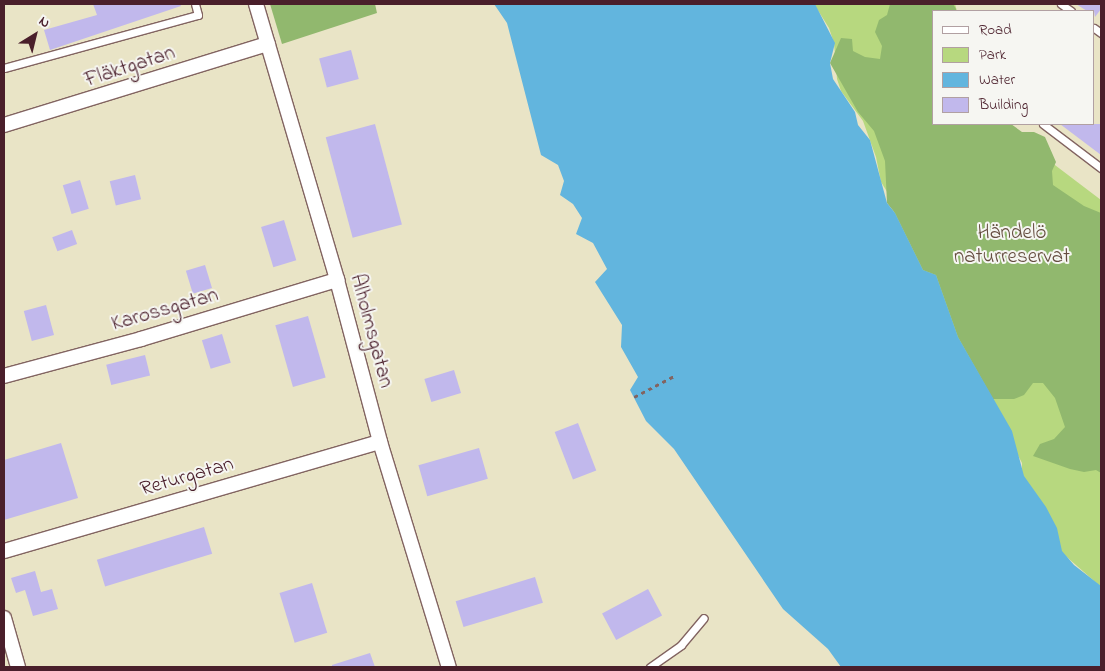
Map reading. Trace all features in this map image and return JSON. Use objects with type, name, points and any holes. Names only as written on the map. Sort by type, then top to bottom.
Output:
[{"type":"street","name":"Alholmsgatan","points":[[256,4],[337,280],[380,442],[449,667]]},
{"type":"street","name":"Fläktgatan","points":[[4,126],[268,44]]},
{"type":"street","name":"Karossgatan","points":[[4,376],[141,339],[337,280]]},
{"type":"street","name":"Returgatan","points":[[4,551],[380,442]]},
{"type":"street","points":[[4,618],[18,667]]},
{"type":"lane","points":[[4,68],[198,15],[195,4]]},
{"type":"lane","points":[[1044,125],[1101,168]]},
{"type":"lane","points":[[650,667],[681,645],[704,618]]},
{"type":"path","points":[[634,397],[676,375]]},
{"type":"green space","points":[[270,4],[375,4],[377,13],[282,44]]},
{"type":"green space","name":"Händelö naturreservat","points":[[814,4],[955,4],[957,10],[932,10],[932,125],[1002,125],[1101,200],[1101,587],[1060,551],[1022,478],[1022,463],[895,217],[891,198],[881,182],[876,157],[863,121],[841,91],[837,79],[834,43],[829,28]]},
{"type":"green space","name":"Händelö naturreservat","points":[[890,4],[953,4],[956,10],[932,10],[932,125],[1012,125],[1022,132],[1034,132],[1045,137],[1056,162],[1052,171],[1053,185],[1084,206],[1101,213],[1101,473],[1096,470],[1084,472],[1070,469],[1033,456],[1040,444],[1054,439],[1065,427],[1055,398],[1043,383],[1033,383],[1024,395],[1014,399],[993,399],[958,337],[936,275],[923,270],[895,213],[887,203],[885,161],[874,131],[858,112],[830,63],[841,38],[852,39],[853,51],[865,57],[880,59],[882,46],[875,32],[879,20],[887,15]]},
{"type":"water","points":[[494,4],[815,4],[835,43],[830,63],[833,79],[855,112],[858,125],[870,140],[887,203],[895,213],[923,270],[936,275],[958,337],[1012,431],[1024,476],[1046,507],[1057,528],[1062,551],[1074,565],[1101,586],[1101,667],[841,667],[828,649],[783,609],[674,449],[646,421],[630,390],[638,377],[621,347],[622,325],[595,282],[607,269],[593,243],[576,234],[582,218],[573,204],[560,195],[564,181],[558,165],[541,155],[507,23]]},
{"type":"building","points":[[93,4],[180,4],[181,6],[50,50],[44,30],[97,15]]},
{"type":"building","points":[[1076,4],[1101,4],[1101,9],[1095,17],[1095,10],[1085,10]]},
{"type":"building","points":[[351,50],[359,79],[327,88],[319,59]]},
{"type":"building","points":[[375,124],[402,224],[353,238],[326,137]]},
{"type":"building","points":[[1101,124],[1101,155],[1061,125]]},
{"type":"building","points":[[135,175],[141,199],[116,206],[110,181]]},
{"type":"building","points":[[80,180],[89,209],[72,214],[63,185]]},
{"type":"building","points":[[284,220],[296,260],[273,267],[261,227]]},
{"type":"building","points":[[72,230],[77,244],[57,251],[52,237]]},
{"type":"building","points":[[205,265],[212,288],[193,294],[186,271]]},
{"type":"building","points":[[46,305],[54,335],[32,341],[24,311]]},
{"type":"building","points":[[308,316],[326,378],[293,387],[275,325]]},
{"type":"building","points":[[222,334],[231,363],[211,369],[202,340]]},
{"type":"building","points":[[145,355],[150,375],[111,385],[106,365]]},
{"type":"building","points":[[454,370],[461,393],[431,402],[424,379]]},
{"type":"building","points":[[578,423],[596,471],[573,480],[555,432]]},
{"type":"building","points":[[61,443],[78,498],[4,520],[4,460]]},
{"type":"building","points":[[479,448],[488,479],[427,496],[418,465]]},
{"type":"building","points":[[204,527],[212,554],[105,587],[97,560]]},
{"type":"building","points":[[35,571],[41,592],[52,589],[58,609],[33,616],[25,590],[16,593],[11,578]]},
{"type":"building","points":[[535,577],[543,603],[464,627],[456,601]]},
{"type":"building","points":[[312,583],[327,633],[295,643],[279,593]]},
{"type":"building","points":[[648,589],[662,615],[616,640],[602,613]]},
{"type":"building","points":[[370,653],[375,667],[332,667],[332,665]]}]
